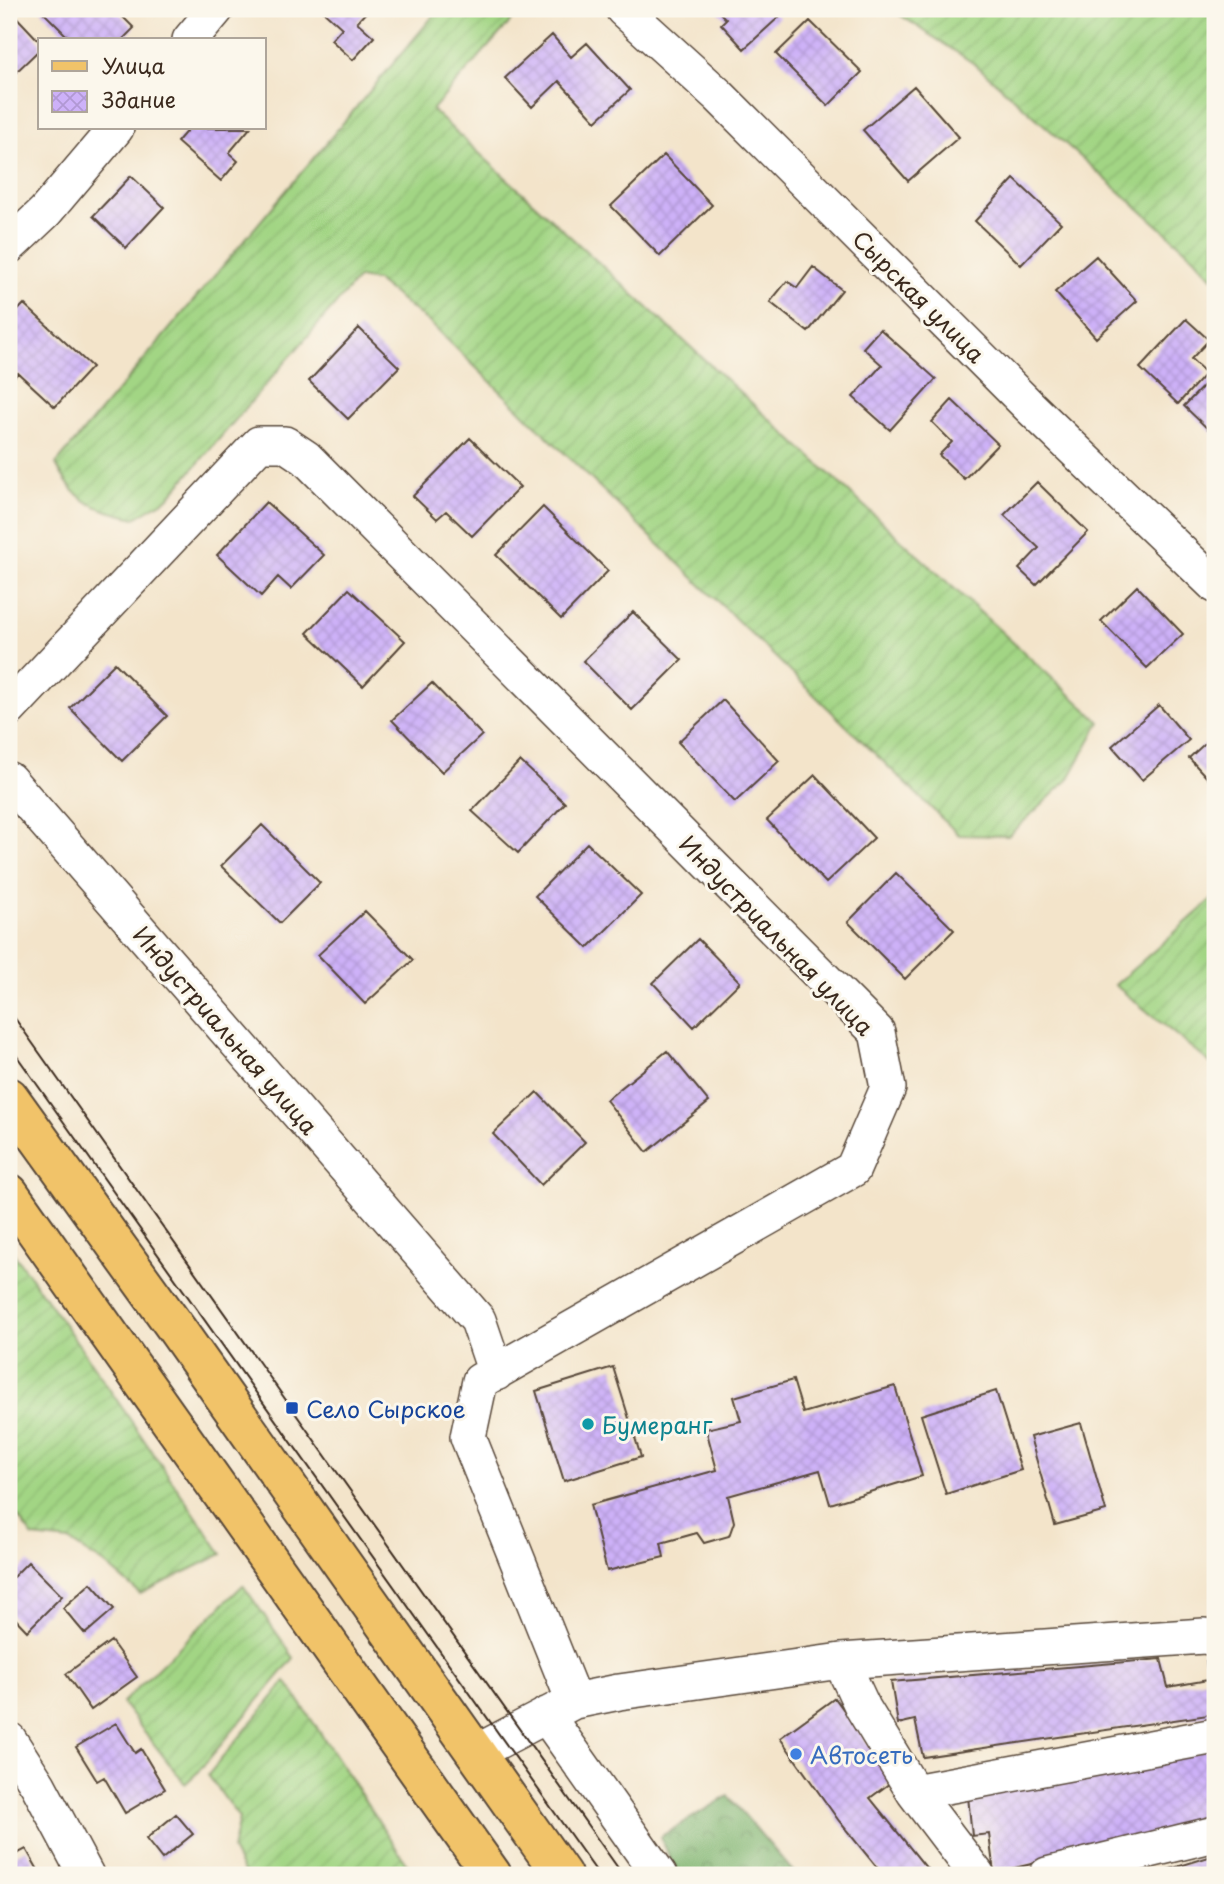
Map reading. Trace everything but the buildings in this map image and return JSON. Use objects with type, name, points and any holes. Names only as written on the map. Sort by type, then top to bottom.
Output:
[{"type":"main road","points":[[9,1097],[562,1875]]},
{"type":"main road","points":[[9,1193],[492,1875]]},
{"type":"street","points":[[192,38],[216,9]]},
{"type":"street","name":"Сырская улица","points":[[623,9],[719,96],[1030,406],[1215,585]]},
{"type":"street","points":[[9,246],[46,212],[114,130]]},
{"type":"street","name":"Индустриальная улица","points":[[9,709],[259,444],[285,444],[306,458],[877,1031],[888,1088],[853,1169],[496,1373],[478,1320],[9,780]]},
{"type":"street","points":[[496,1373],[481,1381],[468,1437],[560,1708],[659,1875]]},
{"type":"street","points":[[475,1753],[560,1708],[619,1692],[841,1661],[1204,1636],[1215,1638]]},
{"type":"street","points":[[841,1661],[863,1707],[914,1792],[977,1875]]},
{"type":"street","points":[[914,1792],[1215,1736]]},
{"type":"street","points":[[9,1740],[38,1785],[86,1875]]},
{"type":"street","points":[[1046,1875],[1215,1834]]},
{"type":"green space","points":[[439,9],[518,9],[519,12],[432,110],[1100,722],[1068,780],[1008,836],[959,835],[430,323],[377,281],[358,278],[168,498],[135,518],[88,502],[71,488],[63,477],[56,464]]},
{"type":"green space","points":[[891,9],[1215,9],[1215,280],[1194,257],[976,65]]},
{"type":"green space","points":[[1215,897],[1215,1067],[1115,985]]},
{"type":"green space","points":[[9,1247],[222,1554],[140,1594],[105,1564],[69,1541],[33,1537],[9,1505]]},
{"type":"green space","points":[[243,1585],[294,1658],[185,1784],[122,1703]]},
{"type":"green space","points":[[286,1681],[414,1875],[245,1875],[232,1850],[239,1818],[208,1775]]},
{"type":"green space","points":[[728,1796],[796,1875],[678,1875],[660,1837]]},
{"type":"tram line","points":[[9,1010],[623,1875]]},
{"type":"tram line","points":[[9,1045],[599,1875]]},
{"type":"place","name":"Село Сырское","points":[[292,1408]]},
{"type":"place","name":"Бумеранг","points":[[588,1424]]},
{"type":"place","name":"Автосеть","points":[[796,1754]]}]
